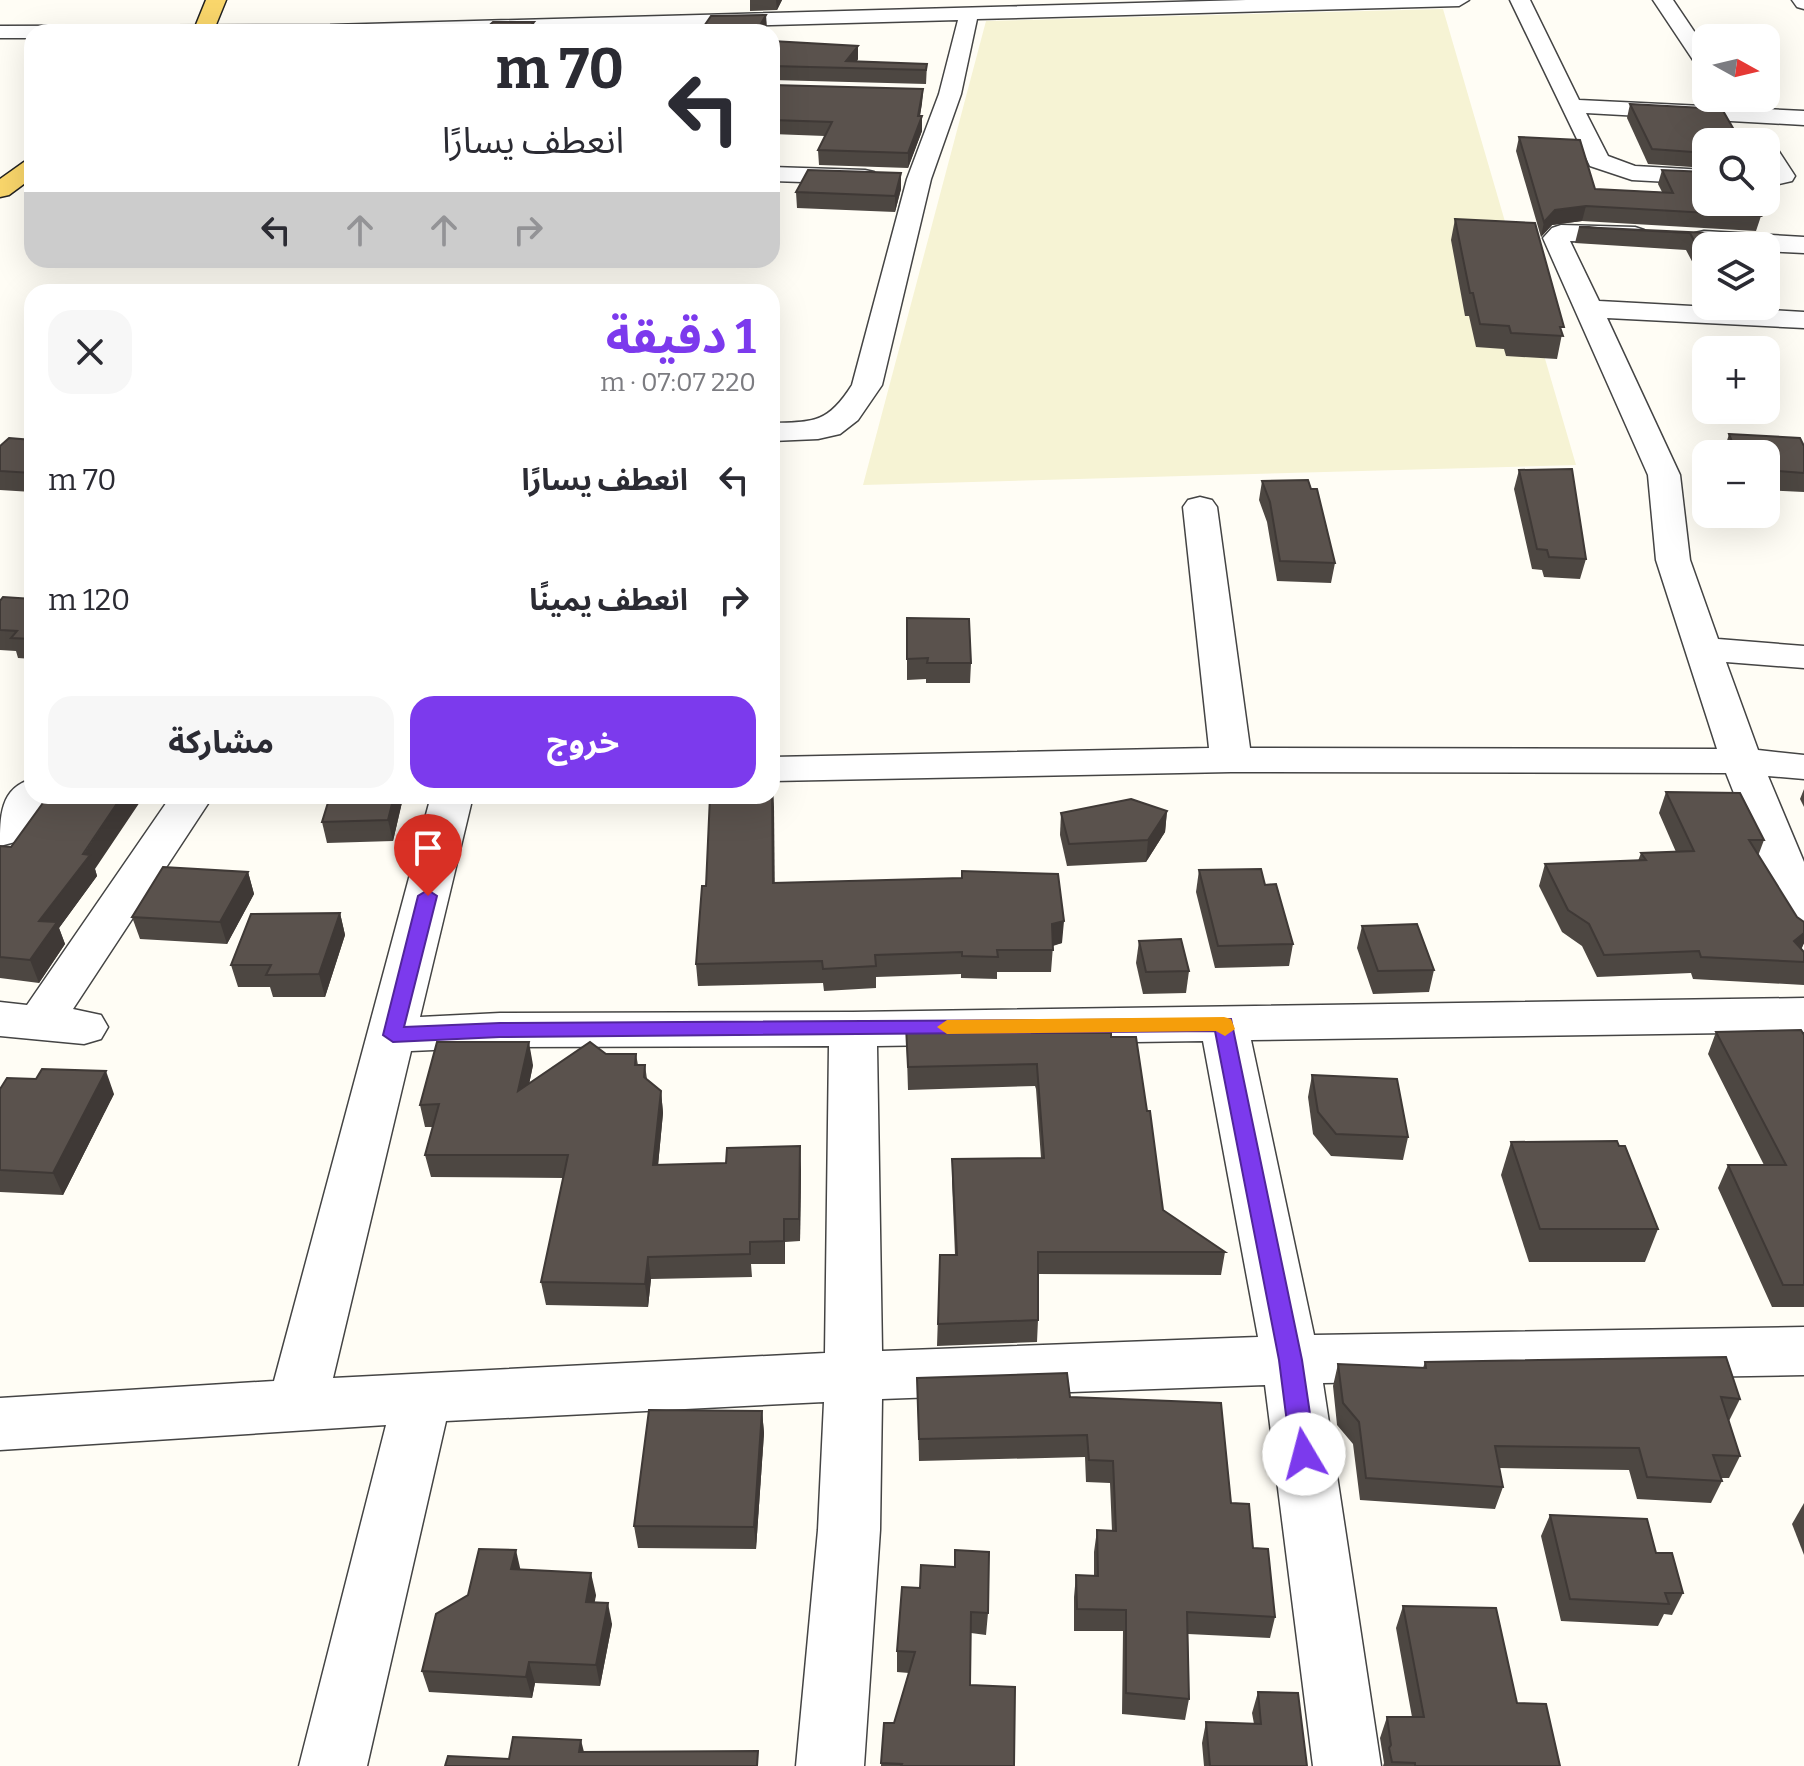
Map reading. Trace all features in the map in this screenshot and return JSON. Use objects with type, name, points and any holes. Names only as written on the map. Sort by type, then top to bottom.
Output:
[{"type":"main road","points":[[206,24],[216,0]]},
{"type":"main road","points":[[0,190],[24,173]]},
{"type":"street","points":[[730,24],[969,13],[1459,0]]},
{"type":"street","points":[[1520,0],[1598,161],[1632,173],[1692,176]]},
{"type":"street","points":[[1663,0],[1692,44]]},
{"type":"street","points":[[780,432],[828,429],[852,410],[867,385],[919,179],[950,94],[969,13]]},
{"type":"street","points":[[0,32],[24,32]]},
{"type":"street","points":[[920,93],[950,94]]},
{"type":"street","points":[[1573,106],[1692,107]]},
{"type":"street","points":[[1768,112],[1804,118]]},
{"type":"street","points":[[780,174],[919,179]]},
{"type":"street","points":[[1802,907],[1741,761],[1673,560],[1664,475],[1556,238],[1561,233],[1804,245]]},
{"type":"street","points":[[1588,309],[1804,320]]},
{"type":"street","points":[[1200,507],[1231,760]]},
{"type":"street","points":[[1703,649],[1804,657]]},
{"type":"street","points":[[780,769],[1231,760],[1741,761],[1804,767]]},
{"type":"street","points":[[0,833],[24,802]]},
{"type":"street","points":[[41,1023],[187,804]]},
{"type":"street","points":[[297,1404],[450,804]]},
{"type":"street","points":[[393,1035],[516,1030],[853,1029],[1804,1015]]},
{"type":"street","points":[[1224,1024],[1291,1360],[1347,1766]]},
{"type":"street","points":[[830,1766],[849,1530],[854,1376],[853,1029]]},
{"type":"street","points":[[0,1424],[297,1404],[854,1376],[1291,1360],[1804,1351]]},
{"type":"street","points":[[333,1766],[422,1398]]},
{"type":"shaded area","points":[[1443,9],[1576,465],[863,485],[986,21]]},
{"type":"building","points":[[766,15],[761,24],[706,24],[711,16]]},
{"type":"building","points":[[493,22],[534,22],[532,24],[491,24]]},
{"type":"building","points":[[780,41],[858,46],[846,61],[927,64],[926,70],[780,66]]},
{"type":"building","points":[[780,85],[923,89],[918,116],[922,116],[908,153],[818,150],[832,122],[780,120]]},
{"type":"building","points":[[1630,104],[1692,107],[1692,112],[1724,112],[1733,128],[1692,128],[1692,152],[1652,149]]},
{"type":"building","points":[[1519,137],[1580,140],[1595,189],[1673,193],[1662,170],[1692,171],[1692,212],[1586,206],[1555,210],[1544,222]]},
{"type":"building","points":[[808,170],[901,173],[895,196],[796,192]]},
{"type":"building","points":[[1455,219],[1535,223],[1564,327],[1560,327],[1563,336],[1511,333],[1509,326],[1480,324],[1473,293],[1470,293]]},
{"type":"building","points":[[1579,227],[1692,232],[1692,237],[1690,233]]},
{"type":"building","points":[[1729,434],[1800,438],[1804,446],[1804,473],[1780,471],[1780,440],[1731,440]]},
{"type":"building","points":[[9,438],[24,439],[24,472],[0,471],[0,446]]},
{"type":"building","points":[[1572,469],[1586,559],[1549,557],[1547,550],[1537,549],[1519,470]]},
{"type":"building","points":[[1308,480],[1311,489],[1317,489],[1335,563],[1280,561],[1270,502],[1262,481]]},
{"type":"building","points":[[3,597],[24,598],[24,639],[11,638],[17,631],[0,630],[0,601]]},
{"type":"building","points":[[907,618],[969,619],[971,663],[927,663],[928,658],[907,659]]},
{"type":"building","points":[[1666,792],[1740,793],[1764,840],[1749,840],[1797,917],[1804,922],[1804,933],[1794,941],[1804,952],[1804,962],[1701,957],[1699,951],[1604,955],[1589,924],[1568,910],[1545,864],[1646,860],[1641,853],[1694,851]]},
{"type":"building","points":[[1131,799],[1167,811],[1148,840],[1069,844],[1061,813]]},
{"type":"building","points":[[42,804],[117,804],[83,854],[90,855],[39,921],[57,922],[30,960],[0,957],[0,846],[11,847]]},
{"type":"building","points":[[328,804],[392,804],[388,820],[322,822]]},
{"type":"building","points":[[710,804],[772,804],[773,883],[962,878],[962,871],[1058,874],[1064,921],[1052,924],[1053,950],[997,950],[998,957],[962,956],[962,952],[875,955],[876,966],[823,969],[822,961],[696,964],[702,886],[706,886]]},
{"type":"building","points":[[163,867],[248,872],[220,922],[132,917]]},
{"type":"building","points":[[1261,869],[1265,885],[1276,884],[1293,944],[1218,946],[1199,870]]},
{"type":"building","points":[[340,913],[319,974],[266,975],[271,965],[231,965],[251,914]]},
{"type":"building","points":[[1417,924],[1434,970],[1378,971],[1362,926]]},
{"type":"building","points":[[1181,939],[1189,971],[1146,972],[1139,941]]},
{"type":"building","points":[[1032,1024],[1032,1033],[1111,1033],[1111,1037],[1136,1037],[1147,1111],[1150,1111],[1163,1210],[1225,1252],[1038,1252],[1038,1320],[938,1324],[940,1255],[957,1255],[952,1159],[1044,1158],[1037,1064],[908,1067],[906,1026]]},
{"type":"building","points":[[1801,1030],[1804,1035],[1804,1285],[1783,1285],[1728,1165],[1786,1165],[1716,1032]]},
{"type":"building","points":[[437,1042],[529,1042],[518,1091],[590,1042],[606,1054],[636,1054],[635,1065],[645,1065],[644,1077],[661,1091],[653,1165],[726,1163],[727,1148],[800,1146],[799,1219],[784,1219],[784,1241],[750,1242],[750,1254],[648,1257],[645,1284],[541,1282],[568,1155],[425,1155],[439,1104],[420,1105]]},
{"type":"building","points":[[42,1069],[106,1071],[53,1173],[0,1170],[0,1089],[7,1078],[36,1079]]},
{"type":"building","points":[[1312,1075],[1397,1079],[1408,1137],[1336,1134],[1318,1112]]},
{"type":"building","points":[[1617,1141],[1619,1146],[1625,1146],[1658,1229],[1540,1229],[1511,1142]]},
{"type":"building","points":[[1726,1357],[1740,1399],[1721,1397],[1740,1456],[1713,1455],[1722,1481],[1647,1477],[1639,1448],[1495,1446],[1503,1487],[1366,1478],[1359,1422],[1343,1403],[1338,1364],[1426,1368],[1425,1362]]},
{"type":"building","points":[[1067,1373],[1070,1397],[1221,1403],[1231,1503],[1249,1504],[1253,1548],[1268,1549],[1275,1617],[1187,1612],[1189,1699],[1126,1693],[1126,1610],[1077,1609],[1076,1575],[1098,1576],[1097,1530],[1116,1531],[1113,1461],[1089,1460],[1087,1435],[919,1439],[917,1378]]},
{"type":"building","points":[[649,1410],[762,1411],[754,1527],[634,1526]]},
{"type":"building","points":[[1550,1515],[1647,1519],[1656,1553],[1672,1553],[1683,1593],[1665,1593],[1669,1604],[1570,1599]]},
{"type":"building","points":[[479,1549],[516,1550],[511,1569],[591,1573],[586,1602],[608,1603],[596,1665],[529,1662],[526,1677],[422,1671],[436,1614],[468,1595]]},
{"type":"building","points":[[955,1550],[989,1552],[988,1613],[971,1612],[970,1685],[1015,1687],[1014,1766],[901,1766],[881,1763],[884,1723],[894,1723],[915,1652],[897,1651],[902,1587],[920,1588],[921,1565],[955,1567]]},
{"type":"building","points":[[1403,1606],[1496,1608],[1517,1703],[1546,1704],[1560,1766],[1415,1766],[1415,1763],[1392,1762],[1387,1717],[1424,1717]]},
{"type":"building","points":[[1258,1692],[1298,1693],[1307,1766],[1210,1766],[1206,1722],[1261,1724]]},
{"type":"building","points":[[513,1737],[581,1740],[579,1752],[758,1751],[757,1766],[445,1766],[448,1756],[509,1759]]},
{"type":"slow traffic","points":[[947,1027],[1224,1024],[1225,1029]]},
{"type":"route","points":[[428,896],[393,1035],[500,1030],[1224,1024],[1291,1360],[1304,1454]]}]
